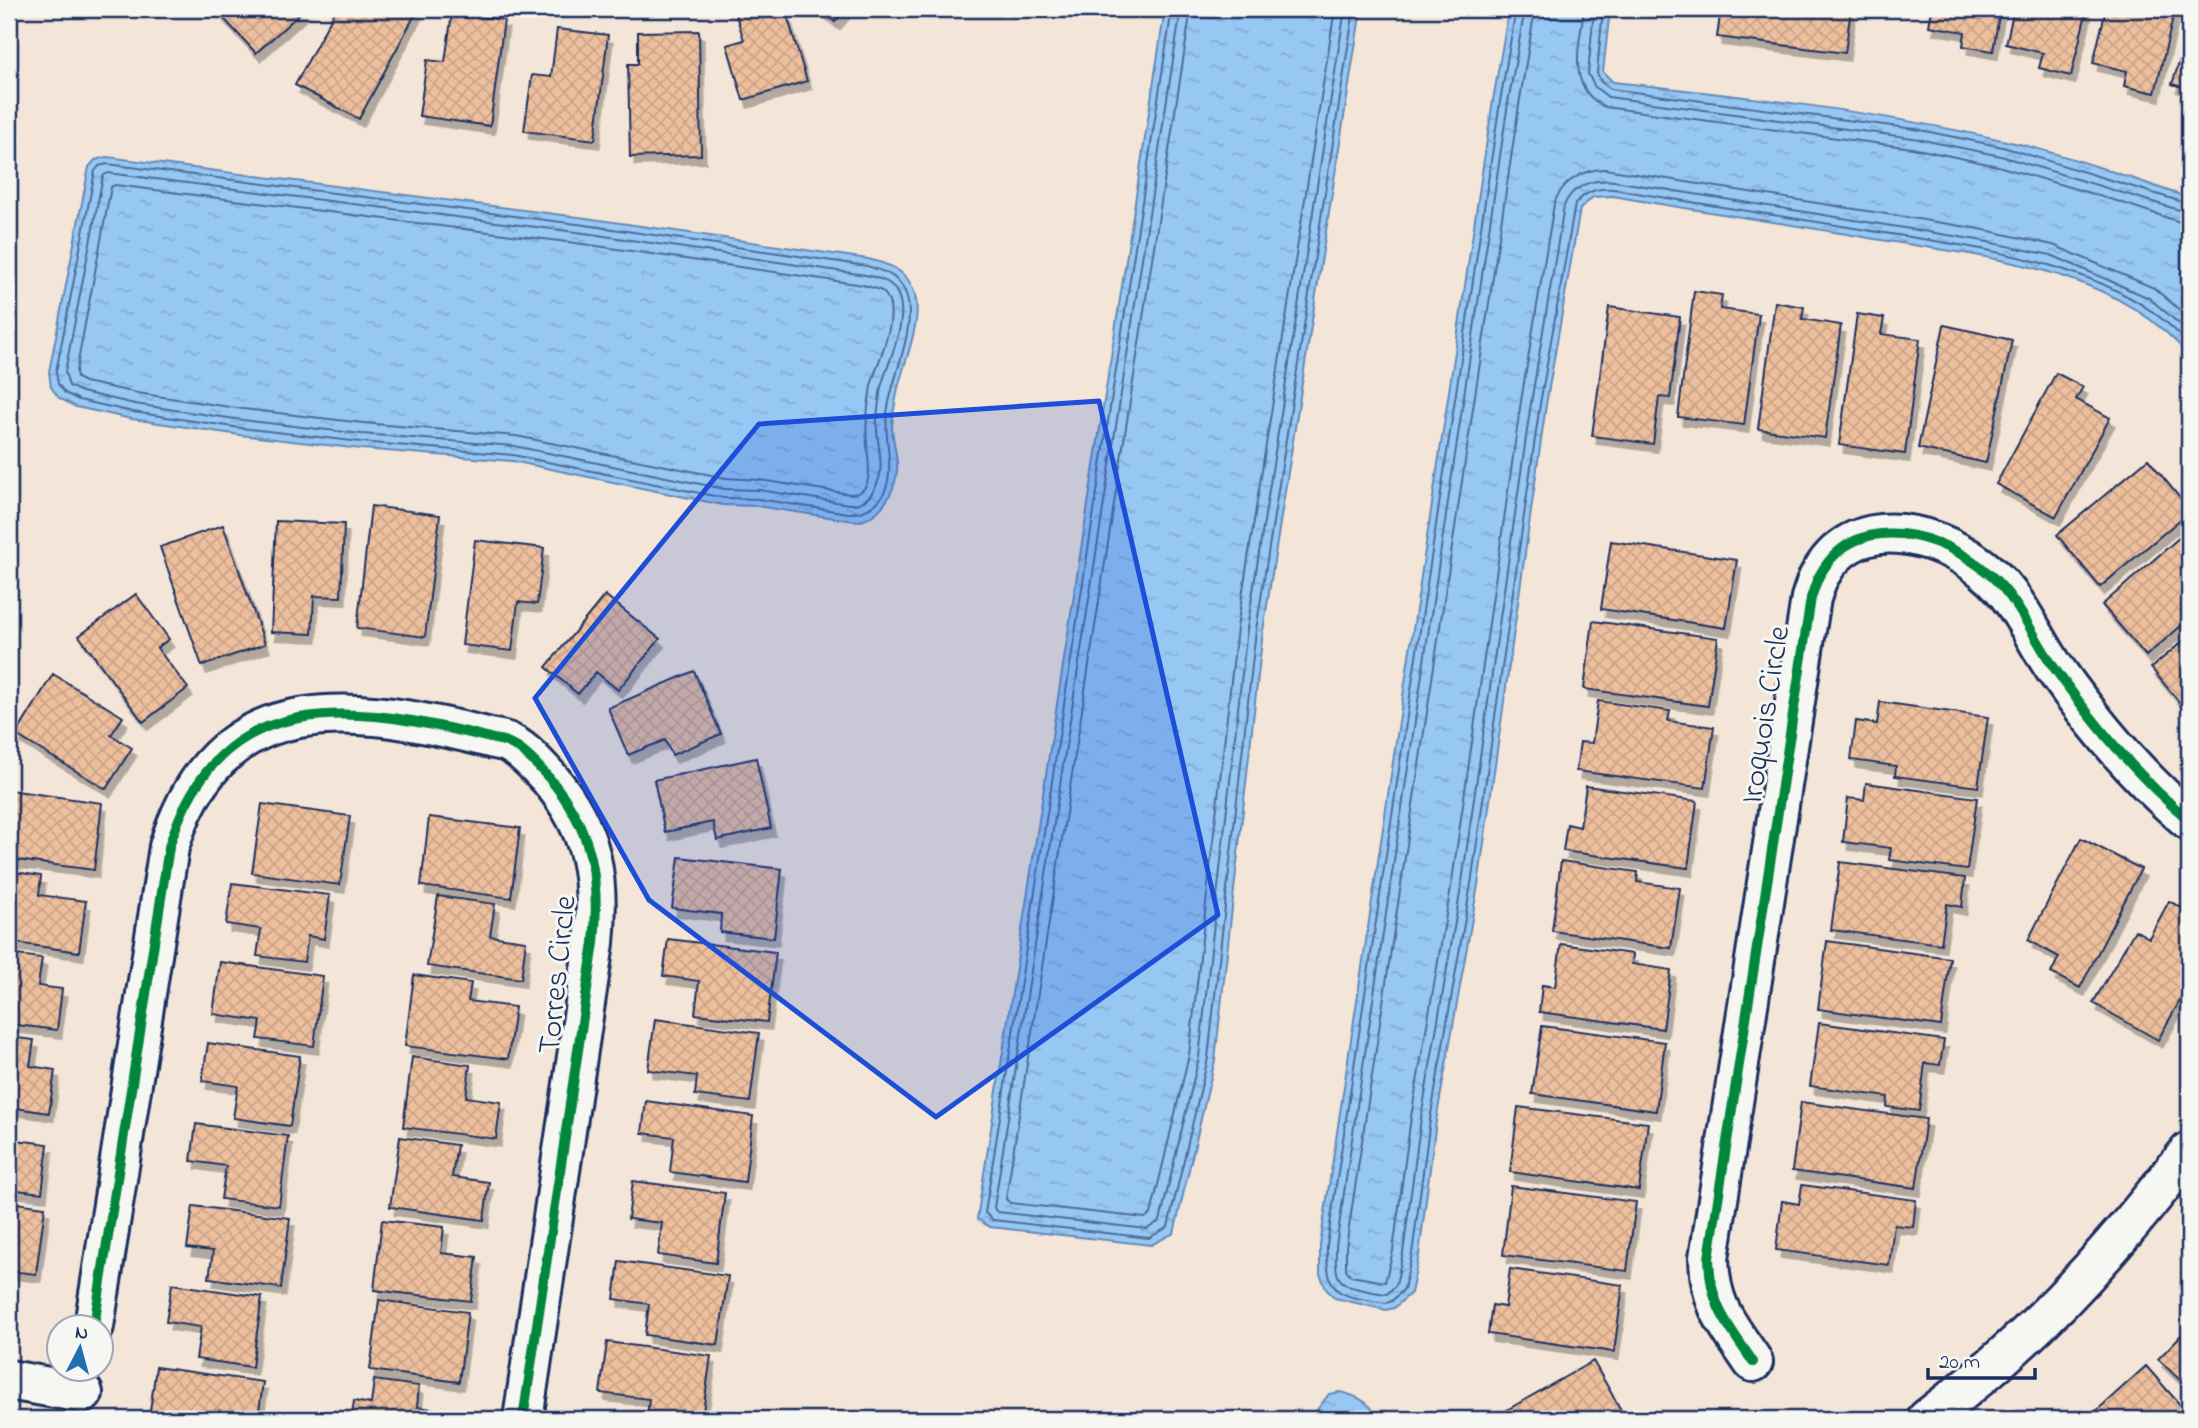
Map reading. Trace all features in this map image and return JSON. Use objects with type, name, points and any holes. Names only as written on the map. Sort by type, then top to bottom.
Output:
[{"type":"street","name":"Iroquois Circle","points":[[1752,1362],[1717,1309],[1709,1284],[1709,1258],[1811,597],[1821,573],[1837,552],[1865,536],[1891,533],[1916,536],[1942,544],[1967,557],[2009,594],[2054,668],[2108,738],[2168,803],[2189,820]]},
{"type":"street","name":"Torres Circle","points":[[96,1312],[169,847],[179,814],[195,785],[217,758],[244,738],[275,723],[308,715],[399,719],[455,729],[510,743],[540,767],[565,797],[583,830],[594,867],[598,905],[523,1419]]},
{"type":"street","points":[[1927,1419],[2036,1324],[2113,1245],[2189,1152]]},
{"type":"street","points":[[9,1380],[83,1393]]},
{"type":"highlighted area","points":[[1099,401],[1218,915],[936,1117],[649,900],[535,698],[759,424]]},
{"type":"water","points":[[1165,9],[1361,9],[1263,631],[1215,1060],[1174,1233],[1151,1245],[990,1227],[977,1219]]},
{"type":"water","points":[[1509,9],[1610,9],[1603,72],[1613,82],[1808,105],[1954,130],[2049,152],[2189,198],[2189,356],[2158,326],[2123,302],[2084,284],[2042,270],[1954,251],[1613,196],[1593,197],[1580,209],[1546,405],[1478,885],[1436,1121],[1419,1255],[1411,1293],[1394,1308],[1386,1310],[1335,1298],[1326,1289],[1320,1274],[1320,1245]]},
{"type":"water","points":[[107,157],[586,218],[868,259],[888,265],[899,271],[910,283],[916,297],[917,313],[893,417],[897,470],[893,488],[884,504],[872,516],[862,521],[848,520],[757,506],[723,505],[512,461],[361,449],[240,435],[132,419],[76,407],[59,398],[51,387],[49,372],[89,167],[95,160]]},
{"type":"water","points":[[1340,1392],[1363,1401],[1378,1419],[1310,1419],[1329,1394]]},
{"type":"building","points":[[215,9],[305,9],[256,53]]},
{"type":"building","points":[[336,9],[353,12],[355,9],[417,11],[359,119],[295,85]]},
{"type":"building","points":[[734,9],[785,9],[807,81],[743,100],[727,45],[744,40]]},
{"type":"building","points":[[819,9],[846,9],[835,22]]},
{"type":"building","points":[[1721,9],[1851,9],[1845,53],[1717,37]]},
{"type":"building","points":[[1932,9],[2000,9],[1993,51],[1963,46],[1965,32],[1929,26]]},
{"type":"building","points":[[2014,9],[2087,9],[2071,76],[2039,68],[2043,53],[2006,44]]},
{"type":"building","points":[[2106,9],[2175,9],[2155,93],[2124,86],[2127,71],[2093,63]]},
{"type":"building","points":[[452,13],[504,20],[490,126],[419,116],[427,60],[445,62]]},
{"type":"building","points":[[557,29],[608,35],[595,140],[524,131],[532,75],[551,77]]},
{"type":"building","points":[[699,31],[701,155],[630,157],[628,64],[638,64],[638,32]]},
{"type":"building","points":[[2189,33],[2189,89],[2172,84]]},
{"type":"building","points":[[1694,291],[1722,295],[1720,309],[1759,314],[1744,425],[1678,417]]},
{"type":"building","points":[[1775,302],[1804,307],[1802,319],[1841,325],[1825,438],[1758,429]]},
{"type":"building","points":[[1609,307],[1680,317],[1670,398],[1659,397],[1653,444],[1592,436]]},
{"type":"building","points":[[1857,314],[1884,318],[1881,334],[1920,339],[1905,454],[1839,445]]},
{"type":"building","points":[[1944,325],[2012,340],[1986,463],[1918,448]]},
{"type":"building","points":[[2056,373],[2083,387],[2076,399],[2110,418],[2056,517],[1996,484]]},
{"type":"building","points":[[2148,459],[2189,512],[2100,587],[2057,535]]},
{"type":"building","points":[[371,506],[440,515],[425,637],[357,628]]},
{"type":"building","points":[[276,521],[344,524],[341,597],[314,596],[312,634],[271,632]]},
{"type":"building","points":[[223,525],[265,644],[202,666],[160,547]]},
{"type":"building","points":[[2189,529],[2189,619],[2146,656],[2102,605]]},
{"type":"building","points":[[475,540],[544,548],[537,604],[518,602],[512,651],[462,645]]},
{"type":"building","points":[[1611,541],[1737,560],[1726,628],[1601,609]]},
{"type":"building","points":[[136,594],[169,639],[157,648],[188,688],[143,722],[79,636]]},
{"type":"building","points":[[605,595],[660,639],[618,690],[596,672],[578,694],[546,667]]},
{"type":"building","points":[[1593,621],[1718,638],[1708,706],[1584,689]]},
{"type":"building","points":[[2189,636],[2189,714],[2151,668]]},
{"type":"building","points":[[694,671],[721,734],[672,755],[665,740],[628,755],[608,708]]},
{"type":"building","points":[[53,674],[123,717],[111,735],[132,748],[106,789],[16,735]]},
{"type":"building","points":[[1598,701],[1670,711],[1668,721],[1714,727],[1705,788],[1576,771],[1580,742],[1592,743]]},
{"type":"building","points":[[1880,702],[1988,717],[1978,787],[1895,776],[1896,766],[1851,760],[1856,721],[1877,724]]},
{"type":"building","points":[[756,758],[771,828],[717,840],[713,822],[665,832],[654,780]]},
{"type":"building","points":[[1866,783],[1977,798],[1967,870],[1889,860],[1891,848],[1843,842],[1848,798],[1864,800]]},
{"type":"building","points":[[1586,786],[1697,801],[1688,868],[1563,851],[1567,824],[1580,827]]},
{"type":"building","points":[[9,790],[102,803],[94,870],[9,859]]},
{"type":"building","points":[[262,804],[350,816],[340,885],[252,873]]},
{"type":"building","points":[[429,817],[520,828],[511,898],[421,886]]},
{"type":"building","points":[[2081,838],[2141,869],[2080,988],[2051,973],[2059,957],[2028,940]]},
{"type":"building","points":[[679,857],[782,869],[774,938],[720,932],[721,914],[672,908]]},
{"type":"building","points":[[1561,861],[1638,872],[1637,882],[1680,888],[1671,948],[1552,931]]},
{"type":"building","points":[[1840,862],[1965,878],[1962,907],[1947,904],[1941,944],[1831,930]]},
{"type":"building","points":[[9,871],[41,876],[39,895],[86,901],[79,952],[9,942]]},
{"type":"building","points":[[232,883],[330,895],[324,939],[308,936],[304,962],[257,956],[261,929],[226,924]]},
{"type":"building","points":[[438,896],[495,904],[490,936],[526,941],[521,979],[427,966]]},
{"type":"building","points":[[2169,901],[2189,912],[2189,984],[2158,1040],[2093,1003],[2135,930],[2149,938]]},
{"type":"building","points":[[668,939],[776,952],[767,1022],[695,1014],[699,981],[663,976]]},
{"type":"building","points":[[1827,941],[1950,958],[1941,1026],[1818,1009]]},
{"type":"building","points":[[1561,944],[1633,954],[1632,964],[1671,970],[1663,1029],[1539,1012],[1542,985],[1555,987]]},
{"type":"building","points":[[9,954],[42,958],[38,986],[62,989],[57,1030],[9,1024]]},
{"type":"building","points":[[220,962],[323,976],[314,1046],[258,1039],[261,1021],[213,1014]]},
{"type":"building","points":[[414,975],[471,983],[468,1001],[515,1007],[508,1059],[405,1046]]},
{"type":"building","points":[[655,1019],[759,1033],[750,1102],[695,1095],[697,1076],[648,1070]]},
{"type":"building","points":[[1819,1023],[1944,1040],[1940,1065],[1925,1063],[1919,1111],[1887,1107],[1888,1097],[1810,1086]]},
{"type":"building","points":[[1542,1026],[1665,1042],[1656,1111],[1532,1094]]},
{"type":"building","points":[[9,1037],[34,1040],[30,1066],[55,1070],[49,1113],[9,1107]]},
{"type":"building","points":[[208,1043],[300,1056],[290,1126],[233,1118],[238,1086],[202,1081]]},
{"type":"building","points":[[412,1057],[470,1065],[466,1097],[501,1102],[496,1139],[403,1127]]},
{"type":"building","points":[[646,1101],[753,1116],[745,1182],[670,1172],[674,1137],[642,1133]]},
{"type":"building","points":[[1801,1102],[1926,1119],[1916,1188],[1792,1171]]},
{"type":"building","points":[[1518,1107],[1648,1123],[1639,1190],[1510,1172]]},
{"type":"building","points":[[196,1124],[288,1136],[279,1206],[221,1199],[226,1166],[191,1161]]},
{"type":"building","points":[[400,1137],[457,1145],[452,1177],[489,1182],[484,1220],[390,1207]]},
{"type":"building","points":[[9,1139],[48,1144],[42,1193],[9,1189]]},
{"type":"building","points":[[633,1181],[725,1193],[716,1263],[658,1255],[662,1223],[628,1219]]},
{"type":"building","points":[[1802,1185],[1916,1200],[1913,1227],[1894,1225],[1889,1265],[1776,1250],[1782,1201],[1799,1204]]},
{"type":"building","points":[[1511,1186],[1636,1202],[1627,1271],[1503,1255]]},
{"type":"building","points":[[9,1202],[45,1207],[36,1274],[9,1271]]},
{"type":"building","points":[[193,1206],[290,1218],[281,1288],[209,1278],[213,1251],[187,1248]]},
{"type":"building","points":[[382,1220],[444,1227],[441,1253],[477,1257],[471,1301],[374,1290]]},
{"type":"building","points":[[619,1261],[728,1276],[718,1345],[645,1335],[649,1304],[614,1299]]},
{"type":"building","points":[[1510,1269],[1623,1285],[1614,1352],[1488,1334],[1492,1305],[1505,1307]]},
{"type":"building","points":[[172,1284],[262,1297],[252,1367],[196,1359],[201,1327],[166,1322]]},
{"type":"building","points":[[379,1300],[468,1312],[459,1382],[370,1370]]},
{"type":"building","points":[[2189,1327],[2189,1389],[2158,1359]]},
{"type":"building","points":[[607,1342],[711,1356],[702,1419],[647,1417],[649,1399],[600,1393]]},
{"type":"building","points":[[1593,1361],[1626,1419],[1491,1419]]},
{"type":"building","points":[[2146,1366],[2189,1415],[2189,1419],[2100,1419],[2094,1413]]},
{"type":"building","points":[[156,1367],[263,1382],[258,1419],[149,1419]]},
{"type":"building","points":[[374,1380],[419,1386],[417,1407],[456,1412],[455,1419],[351,1419],[354,1401],[371,1404]]},
{"type":"cycle path","points":[[1753,1362],[1722,1314],[1713,1289],[1709,1258],[1811,598],[1819,576],[1837,553],[1856,540],[1878,534],[1902,534],[1948,547],[1988,573],[2008,594],[2055,669],[2101,730],[2134,768],[2189,820]]},
{"type":"cycle path","points":[[96,1312],[169,847],[186,805],[206,772],[231,747],[260,730],[293,719],[330,715],[412,721],[504,741],[537,764],[576,817],[590,856],[596,897],[594,943],[523,1419]]}]
